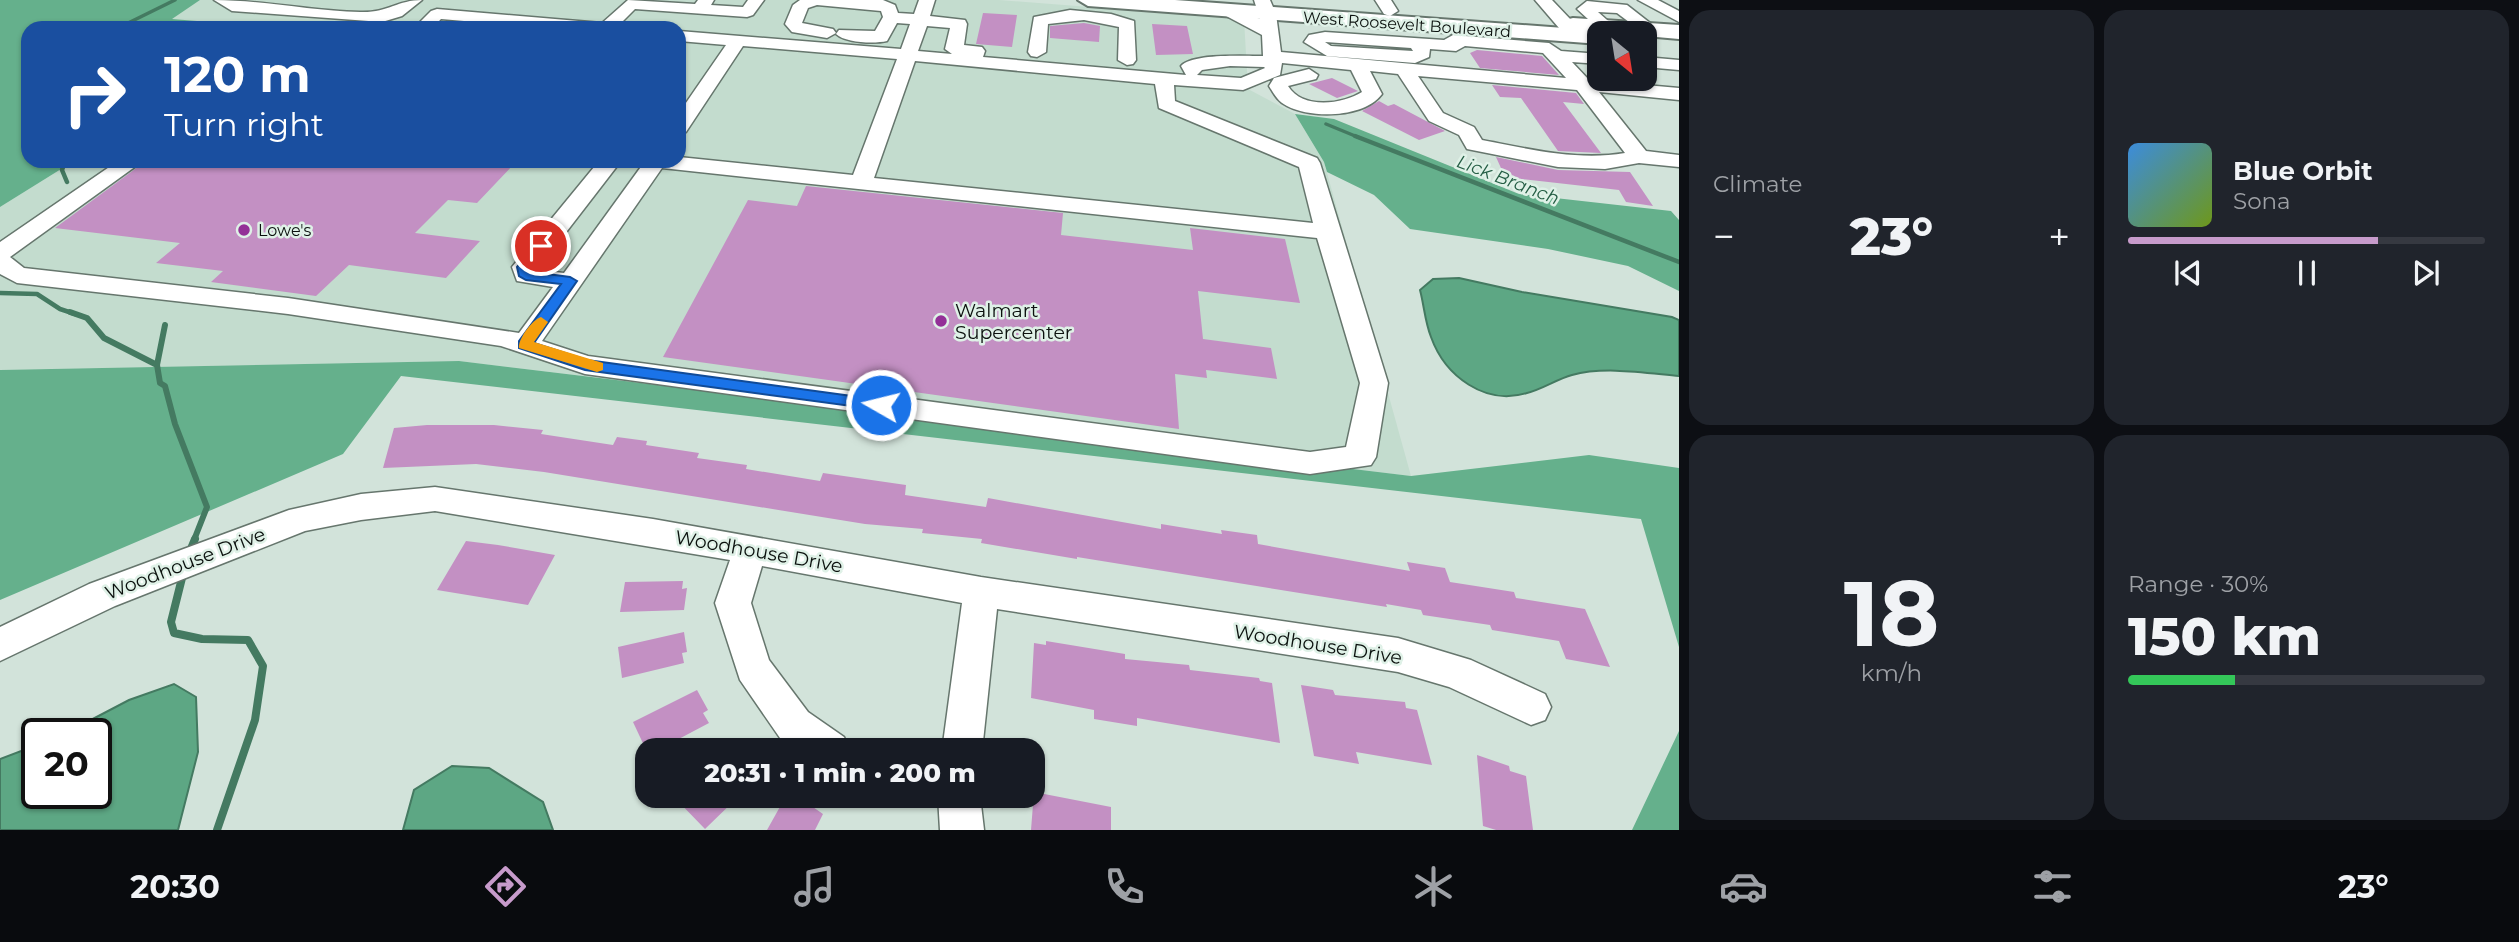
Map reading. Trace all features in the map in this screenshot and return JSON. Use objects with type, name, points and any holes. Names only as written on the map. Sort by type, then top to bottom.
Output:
[{"type":"highway","name":"West Roosevelt Boulevard","points":[[1088,0],[1229,5],[1450,38],[1496,30],[1547,46],[1587,37]]},
{"type":"highway","name":"West Roosevelt Boulevard","points":[[1266,12],[1386,6],[1565,24],[1587,29]]},
{"type":"highway","points":[[1657,31],[1678,22]]},
{"type":"highway","points":[[1496,30],[1587,33]]},
{"type":"highway","name":"West Roosevelt Boulevard","points":[[1657,38],[1679,43]]},
{"type":"street","points":[[222,0],[232,6],[357,18],[396,13],[415,0]]},
{"type":"street","points":[[613,21],[633,2],[667,6],[703,4],[747,12],[757,0]]},
{"type":"street","points":[[686,37],[737,42],[823,41],[881,37],[891,17],[889,8],[880,4],[815,0],[801,5],[793,24],[823,41],[908,55],[972,61],[1035,59],[1129,68],[1164,79],[1244,84],[1274,71],[1266,12]]},
{"type":"street","points":[[861,182],[927,0]]},
{"type":"street","points":[[1543,0],[1565,24]]},
{"type":"street","points":[[1649,1],[1678,22]]},
{"type":"street","points":[[429,21],[444,5],[550,13],[580,21]]},
{"type":"street","points":[[654,21],[667,6]]},
{"type":"street","points":[[1596,21],[1586,9],[1587,6],[1627,6],[1637,21]]},
{"type":"street","points":[[1035,59],[1040,21],[1044,17],[1065,15],[1115,19],[1128,26],[1129,68]]},
{"type":"street","points":[[891,17],[959,24],[954,49],[976,51],[972,61]]},
{"type":"street","points":[[1418,43],[1423,53],[1415,58],[1335,52],[1321,49],[1313,42],[1325,37],[1418,43],[1450,38],[1547,46],[1587,56]]},
{"type":"street","points":[[1450,38],[1475,75]]},
{"type":"street","points":[[686,118],[737,42]]},
{"type":"street","points":[[1547,46],[1583,85],[1639,157]]},
{"type":"street","points":[[1273,60],[1361,70],[1404,69],[1679,94]]},
{"type":"street","points":[[1657,63],[1679,65]]},
{"type":"street","points":[[1404,69],[1436,117],[1467,131],[1474,145],[1558,161],[1605,163],[1639,157],[1679,161]]},
{"type":"street","points":[[0,262],[17,275],[288,306],[505,338],[585,365],[1310,463],[1360,457],[1374,383],[1327,232],[1309,163],[1166,104],[1164,79]]},
{"type":"street","points":[[1657,79],[1679,80]]},
{"type":"street","points":[[686,164],[1327,232]]},
{"type":"street","points":[[0,253],[122,168]]},
{"type":"street","points":[[570,281],[534,279],[526,276],[524,267],[604,168]]},
{"type":"street","points":[[525,345],[650,168]]},
{"type":"street","name":"Woodhouse Drive","points":[[0,645],[102,595],[234,542],[301,519],[361,507],[435,499],[492,506],[981,592],[1398,655],[1457,672],[1531,707]]},
{"type":"street","points":[[750,550],[733,603],[753,668],[794,725],[812,738]]},
{"type":"street","points":[[964,738],[981,592]]},
{"type":"street","points":[[960,808],[962,830]]},
{"type":"shaded area","points":[[0,0],[200,0],[172,19],[197,21],[21,21],[21,168],[63,168],[0,207]]},
{"type":"shaded area","points":[[200,0],[999,0],[1244,19],[1248,89],[1295,114],[1324,162],[1411,476],[459,361],[0,370],[0,207],[63,168],[686,168],[686,21],[171,19]]},
{"type":"shaded area","points":[[1295,114],[1334,119],[1519,194],[1671,211],[1679,220],[1679,291],[1628,266],[1548,249],[1410,229],[1374,195],[1327,172],[1324,162]]},
{"type":"shaded area","points":[[1459,278],[1679,320],[1679,376],[1625,371],[1584,372],[1533,391],[1511,396],[1482,391],[1456,375],[1437,351],[1420,290],[1433,279]]},
{"type":"shaded area","points":[[459,361],[1411,476],[1589,455],[1679,468],[1679,647],[1641,519],[401,376],[343,454],[0,600],[0,370]]},
{"type":"shaded area","points":[[174,684],[196,697],[198,752],[178,830],[0,830],[0,759],[21,751],[21,809],[112,809],[112,718],[95,718],[129,700]]},
{"type":"shaded area","points":[[1679,731],[1679,830],[1632,830]]},
{"type":"shaded area","points":[[452,766],[489,768],[543,802],[553,830],[403,830],[414,790]]},
{"type":"building","points":[[983,13],[1017,15],[1012,47],[976,44]]},
{"type":"building","points":[[1084,23],[1100,26],[1099,42],[1050,38],[1050,26]]},
{"type":"building","points":[[1152,24],[1187,26],[1193,54],[1156,55]]},
{"type":"building","points":[[1477,50],[1542,56],[1559,75],[1480,68],[1470,53]]},
{"type":"building","points":[[1332,78],[1358,91],[1337,98],[1309,84]]},
{"type":"building","points":[[1492,85],[1576,93],[1584,104],[1563,102],[1601,153],[1558,151],[1521,98],[1500,97]]},
{"type":"building","points":[[1379,101],[1388,106],[1394,104],[1445,131],[1419,140],[1362,111]]},
{"type":"building","points":[[1496,157],[1558,170],[1630,172],[1653,206],[1626,202],[1619,190],[1505,177]]},
{"type":"building","name":"Lowe's","points":[[136,168],[510,168],[477,203],[448,200],[415,233],[480,241],[446,278],[349,265],[316,296],[211,282],[223,271],[156,263],[180,243],[55,228]]},
{"type":"building","name":"Walmart Supercenter","points":[[806,186],[1063,213],[1061,235],[1193,250],[1190,228],[1285,239],[1300,303],[1198,291],[1203,339],[1271,348],[1277,379],[1206,370],[1207,378],[1175,374],[1179,429],[663,357],[748,200],[797,206]]},
{"type":"building","points":[[494,425],[543,430],[541,434],[613,445],[617,437],[647,441],[646,445],[699,453],[697,458],[747,465],[746,469],[820,481],[823,473],[906,485],[905,495],[986,507],[988,498],[1161,529],[1161,524],[1222,534],[1221,530],[1257,535],[1258,544],[1410,571],[1407,562],[1445,568],[1450,582],[1514,592],[1516,598],[1585,609],[1610,667],[1566,659],[1559,641],[1492,630],[1490,625],[1423,615],[1421,610],[1386,604],[1387,607],[1077,559],[981,543],[982,539],[922,533],[923,529],[865,524],[544,472],[476,464],[383,468],[394,428]]},
{"type":"building","points":[[466,541],[555,555],[528,605],[437,590]]},
{"type":"building","points":[[683,581],[682,589],[687,588],[684,610],[620,612],[625,582]]},
{"type":"building","points":[[684,632],[687,652],[682,653],[684,663],[622,678],[618,647]]},
{"type":"building","points":[[1046,641],[1125,654],[1125,659],[1189,665],[1190,670],[1259,678],[1260,681],[1272,683],[1280,743],[1137,718],[1137,726],[1094,719],[1094,710],[1031,698],[1034,643],[1046,645]]},
{"type":"building","points":[[1301,685],[1333,690],[1335,695],[1405,702],[1406,708],[1417,710],[1432,765],[1356,752],[1359,764],[1314,756]]},
{"type":"building","points":[[697,690],[708,710],[703,713],[709,723],[681,738],[640,738],[633,722]]},
{"type":"building","points":[[1477,755],[1509,766],[1510,771],[1526,776],[1533,830],[1496,830],[1483,826]]},
{"type":"building","points":[[1045,794],[1111,807],[1111,830],[1031,830],[1033,808],[1045,808]]},
{"type":"building","points":[[685,808],[727,808],[705,829]]},
{"type":"building","points":[[779,808],[814,808],[823,814],[815,830],[767,830]]},
{"type":"waterway","points":[[132,21],[175,0]]},
{"type":"waterway","name":"Lick Branch","points":[[1326,124],[1358,137]]},
{"type":"waterway","name":"Lick Branch","points":[[1358,137],[1679,262]]},
{"type":"waterway","points":[[63,168],[67,182]]},
{"type":"waterway","points":[[0,293],[37,294],[60,309],[75,314]]},
{"type":"waterway","points":[[70,312],[87,318],[104,338],[157,365]]},
{"type":"waterway","points":[[157,365],[165,325]]},
{"type":"waterway","points":[[157,365],[160,383],[165,386],[175,424],[207,507],[194,540]]},
{"type":"waterway","points":[[190,551],[195,539]]},
{"type":"waterway","points":[[182,578],[171,622],[174,633],[202,639],[248,640],[263,666],[255,720],[217,830]]},
{"type":"slow traffic","points":[[541,322],[525,345],[597,367]]},
{"type":"place","name":"Lowe's","points":[[244,230]]},
{"type":"place","name":"Walmart Supercenter","points":[[941,321]]},
{"type":"route","points":[[541,246],[524,267],[526,276],[570,281],[525,345],[585,365],[881,405]]}]
